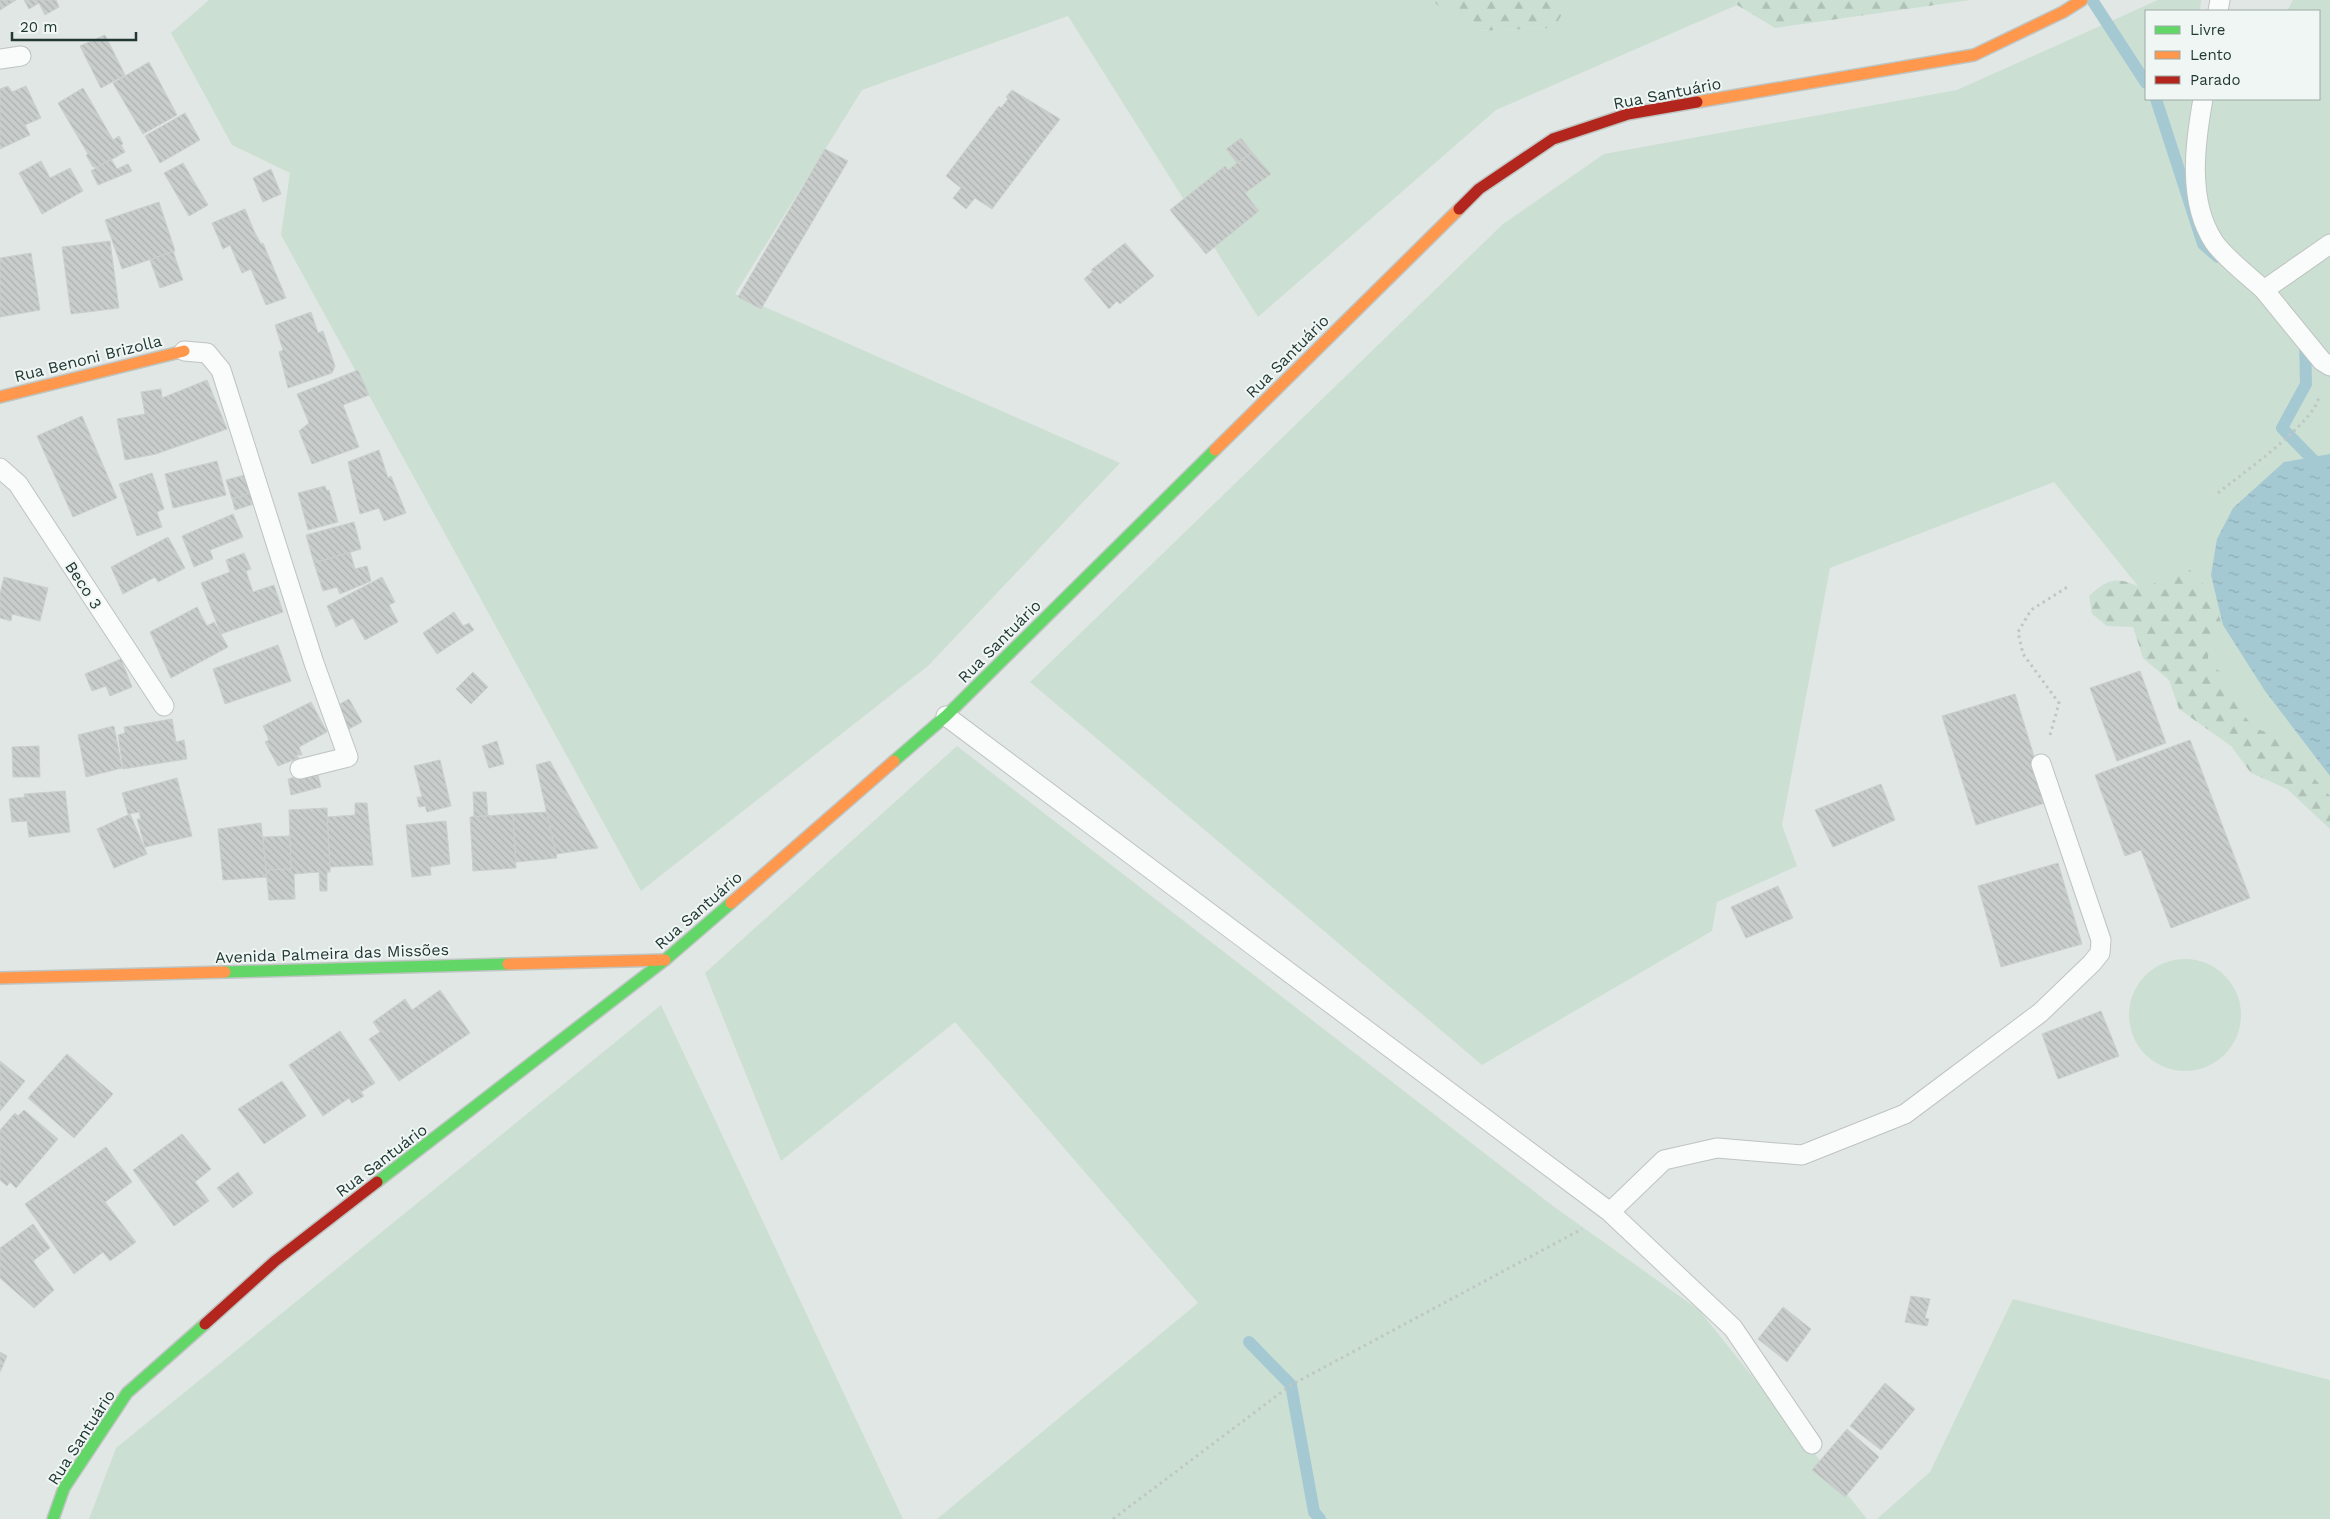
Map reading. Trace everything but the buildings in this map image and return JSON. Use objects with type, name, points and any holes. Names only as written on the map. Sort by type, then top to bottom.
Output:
[{"type":"street","name":"Rua Santuário","points":[[53,1519],[64,1488],[127,1393],[275,1261],[664,960],[946,716],[1480,189],[1553,138],[1628,114],[1974,55],[2063,12],[2082,0]]},
{"type":"street","name":"Rua Benoni Brizolla","points":[[0,397],[184,351]]},
{"type":"street","name":"Avenida Palmeira das Missões","points":[[0,978],[664,960]]},
{"type":"lane","points":[[0,59],[21,56]]},
{"type":"lane","points":[[2203,100],[2196,139],[2200,213],[2214,242],[2264,290],[2326,364]]},
{"type":"lane","points":[[2264,290],[2330,244]]},
{"type":"lane","points":[[184,351],[207,353],[222,370],[314,663],[348,757],[300,769]]},
{"type":"lane","name":"Beco 3","points":[[0,468],[18,484],[164,706]]},
{"type":"lane","points":[[946,716],[1610,1212],[1733,1328],[1812,1444]]},
{"type":"lane","points":[[1610,1212],[1664,1160],[1717,1148],[1802,1155],[1904,1114],[2040,1013],[2092,963],[2100,953],[2101,940],[2042,764]]},
{"type":"path","points":[[2218,493],[2303,424],[2318,401],[2326,364]]},
{"type":"path","points":[[2042,764],[2059,703],[2023,654],[2018,632],[2031,610],[2069,586]]},
{"type":"path","points":[[1113,1519],[1290,1385],[1570,1236],[1610,1212]]},
{"type":"green space","points":[[209,0],[1431,0],[1474,31],[1553,28],[1570,0],[1736,0],[1737,5],[1496,110],[1258,317],[1068,16],[862,90],[735,294],[1120,463],[928,666],[641,891],[281,235],[290,173],[232,145],[171,33]]},
{"type":"green space","points":[[1431,0],[1570,0],[1554,28],[1473,31]]},
{"type":"green space","points":[[1736,0],[1970,0],[1775,28],[1737,5]]},
{"type":"green space","points":[[2158,0],[2201,0],[2200,10],[2145,10],[2145,100],[2320,100],[2320,10],[2288,10],[2293,0],[2330,0],[2330,824],[2054,482],[1830,568],[1782,825],[1797,866],[1717,902],[1712,931],[1482,1065],[1030,682],[1503,224],[1604,154],[1957,90]]},
{"type":"green space","points":[[2190,570],[2211,592],[2223,628],[2209,651],[2207,664],[2223,673],[2236,705],[2254,728],[2281,737],[2303,755],[2311,775],[2330,796],[2330,829],[2287,789],[2251,773],[2231,746],[2179,709],[2169,680],[2143,658],[2133,627],[2107,626],[2092,614],[2089,596],[2096,589],[2109,582],[2115,580],[2128,582],[2144,589],[2169,575]]},
{"type":"green space","points":[[957,746],[1553,1206],[1699,1310],[1867,1519],[937,1519],[1198,1303],[955,1022],[781,1161],[705,973]]},
{"type":"green space","points":[[2185,959],[2206,963],[2225,975],[2237,994],[2241,1015],[2237,1036],[2225,1055],[2206,1067],[2185,1071],[2164,1067],[2145,1055],[2133,1036],[2129,1015],[2133,994],[2145,975],[2164,963]]},
{"type":"green space","points":[[661,1005],[903,1519],[89,1519],[116,1448]]},
{"type":"green space","points":[[2013,1299],[2330,1380],[2330,1519],[1877,1519],[1930,1472]]},
{"type":"water","points":[[2330,454],[2330,776],[2265,691],[2223,625],[2211,575],[2217,539],[2233,508],[2284,462]]},
{"type":"waterway","points":[[2092,0],[2145,81]]},
{"type":"waterway","points":[[2156,100],[2203,244],[2218,257]]},
{"type":"waterway","points":[[2305,339],[2306,384],[2282,428],[2321,468]]},
{"type":"waterway","points":[[1249,1342],[1291,1385],[1314,1512],[1320,1519]]},
{"type":"traffic: fast","points":[[894,761],[946,716],[1215,450]]},
{"type":"traffic: fast","points":[[377,1182],[665,960],[731,903]]},
{"type":"traffic: fast","points":[[225,972],[508,964]]},
{"type":"traffic: fast","points":[[53,1519],[64,1488],[127,1393],[205,1324]]},
{"type":"traffic: slow","points":[[1697,102],[1974,55],[2063,12],[2082,0]]},
{"type":"traffic: slow","points":[[1215,450],[1459,209]]},
{"type":"traffic: slow","points":[[0,397],[184,351]]},
{"type":"traffic: slow","points":[[731,903],[894,761]]},
{"type":"traffic: slow","points":[[508,964],[665,960]]},
{"type":"traffic: slow","points":[[0,978],[225,972]]},
{"type":"traffic: jam","points":[[1459,209],[1479,189],[1553,139],[1628,114],[1697,102]]},
{"type":"traffic: jam","points":[[205,1324],[275,1261],[377,1182]]}]
